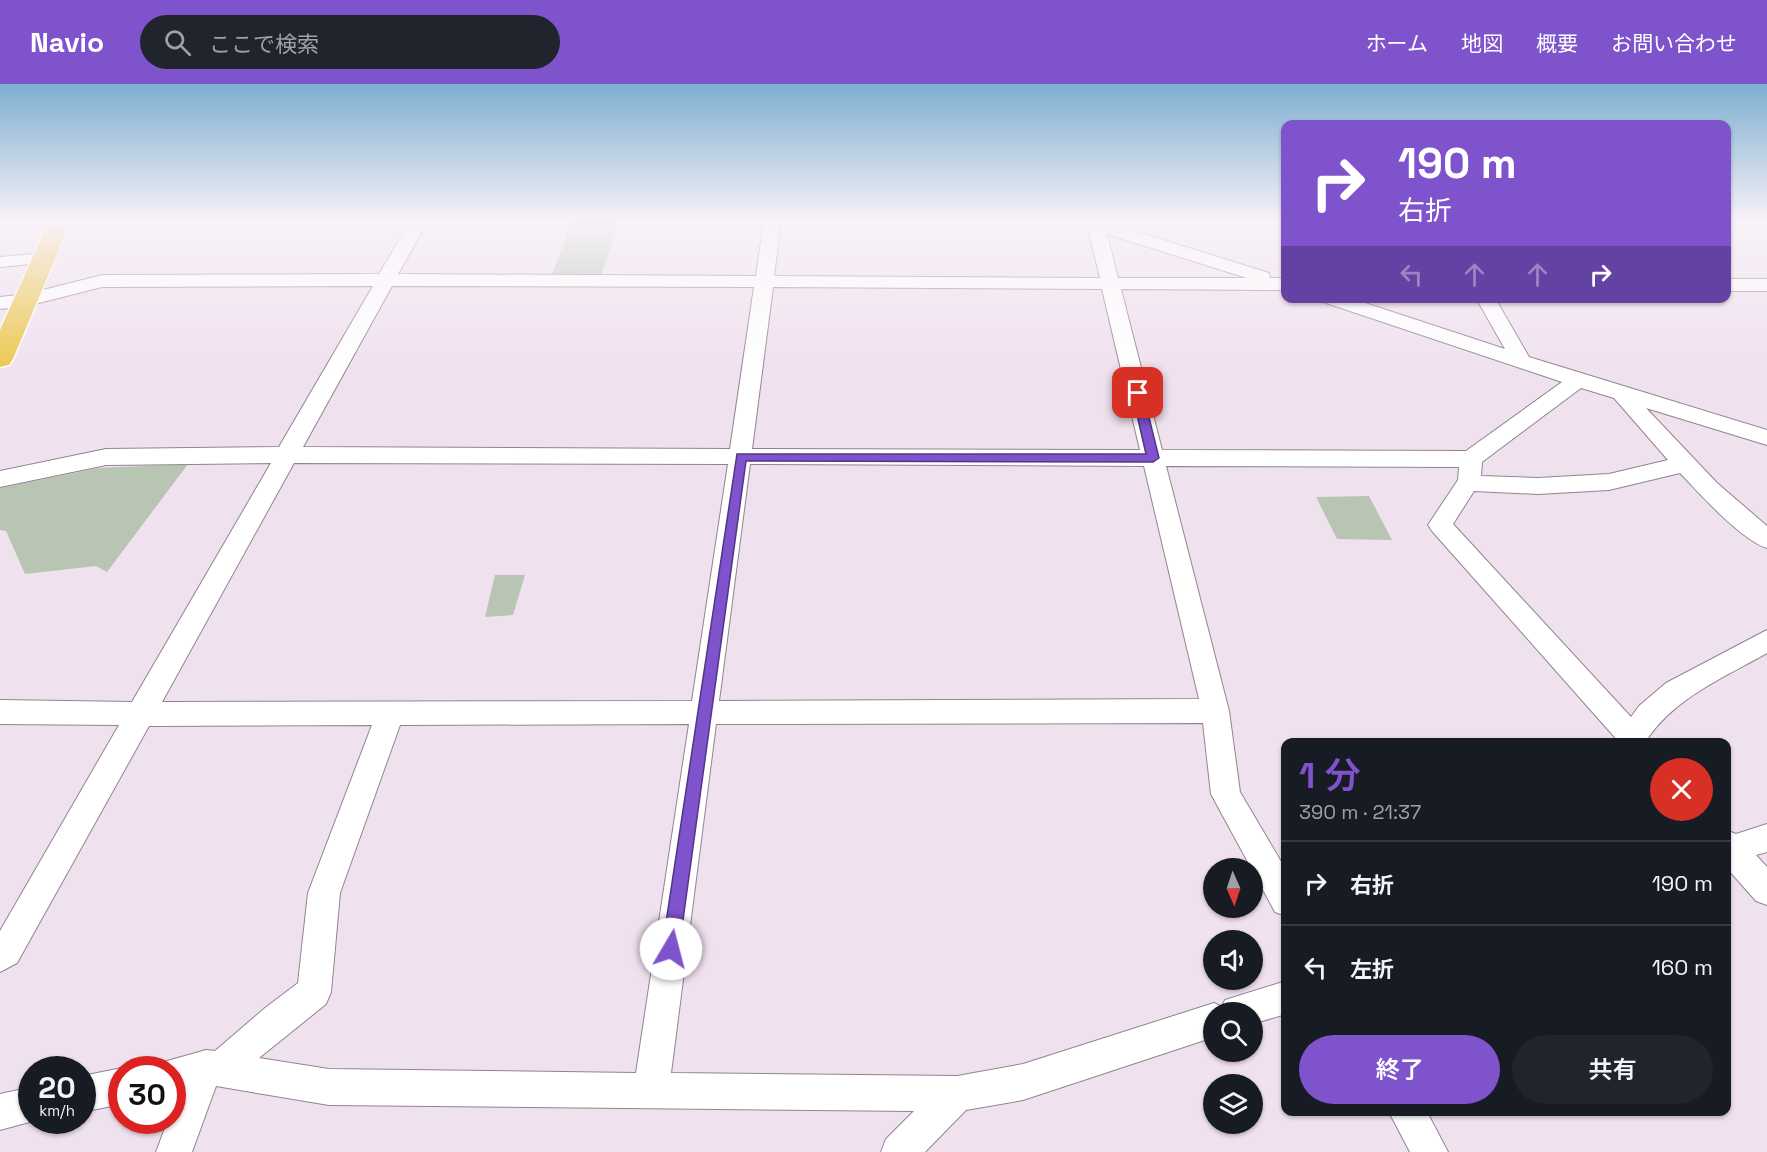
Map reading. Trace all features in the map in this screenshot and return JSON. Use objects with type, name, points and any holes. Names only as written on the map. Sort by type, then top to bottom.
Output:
[{"type":"highway","points":[[0,359],[39,271]]},
{"type":"street","points":[[0,956],[6,952],[389,271]]},
{"type":"street","points":[[651,1090],[767,271]]},
{"type":"street","points":[[1108,271],[1215,711],[1226,794],[1281,892]]},
{"type":"street","points":[[1245,271],[1281,282]]},
{"type":"street","points":[[0,303],[27,300],[102,281],[1281,284]]},
{"type":"street","points":[[1731,285],[1767,285]]},
{"type":"street","points":[[1345,303],[1578,380],[1767,438]]},
{"type":"street","points":[[1488,303],[1521,360]]},
{"type":"street","points":[[1578,380],[1470,471],[1440,525],[1632,738]]},
{"type":"street","points":[[1622,394],[1684,464],[1735,515],[1767,539]]},
{"type":"street","points":[[0,479],[106,457],[286,455],[1153,458],[1470,471],[1538,486],[1609,482],[1684,464]]},
{"type":"street","points":[[1635,738],[1649,714],[1676,691],[1767,640]]},
{"type":"street","points":[[0,712],[703,714],[1215,711]]},
{"type":"street","points":[[174,1152],[213,1068],[314,992],[324,893],[390,714]]},
{"type":"street","points":[[1731,847],[1767,838]]},
{"type":"street","points":[[1731,851],[1767,890]]},
{"type":"street","points":[[1263,1004],[1281,999]]},
{"type":"street","points":[[186,1073],[213,1068],[329,1087],[957,1094],[1023,1082],[1093,1057],[1203,1023]]},
{"type":"street","points":[[899,1152],[957,1094]]},
{"type":"street","points":[[0,1112],[18,1108]]},
{"type":"street","points":[[1409,1116],[1430,1152]]},
{"type":"green space","points":[[553,271],[603,271],[600,278],[551,277]]},
{"type":"green space","points":[[188,464],[107,572],[96,566],[25,574],[6,531],[0,530],[0,488],[98,468]]},
{"type":"green space","points":[[1369,496],[1392,540],[1337,539],[1316,497]]},
{"type":"green space","points":[[495,575],[525,575],[513,615],[485,617]]},
{"type":"route","points":[[671,949],[741,457],[1153,458],[1138,393]]}]
